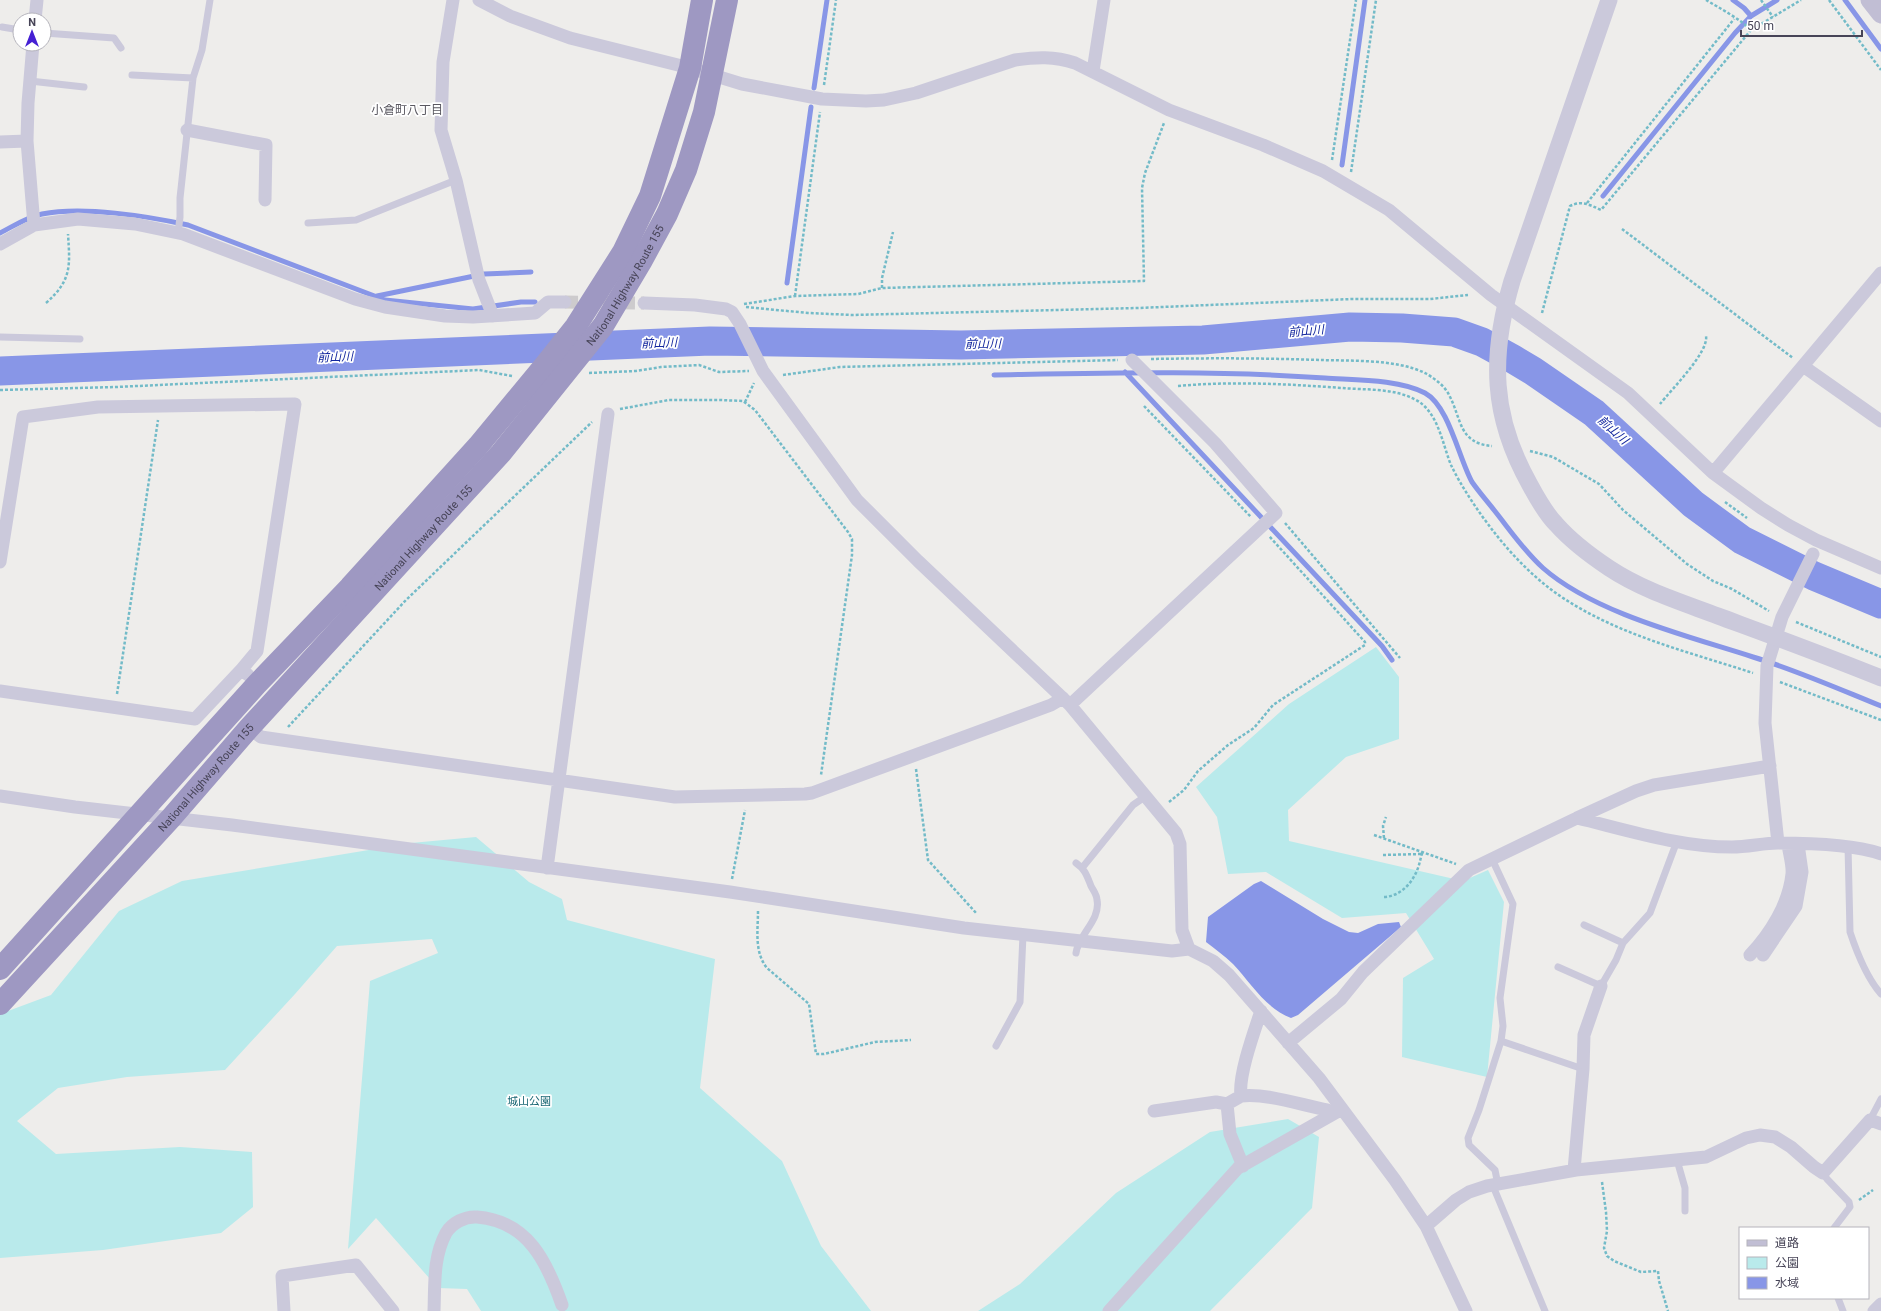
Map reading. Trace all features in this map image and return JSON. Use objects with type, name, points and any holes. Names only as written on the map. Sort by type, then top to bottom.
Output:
[{"type":"highway","name":"National Highway Route 155","points":[[0,969],[138,815],[250,676],[350,587],[478,446],[531,383],[561,368],[576,326],[623,252],[650,196],[690,68],[702,0]]},
{"type":"highway","name":"National Highway Route 155","points":[[0,1004],[170,818],[249,728],[501,453],[561,368],[603,326],[641,262],[667,214],[688,163],[704,112],[728,0]]},
{"type":"main road","points":[[1870,0],[1881,14]]},
{"type":"street","points":[[36,12],[37,0]]},
{"type":"street","points":[[453,0],[443,62],[441,130],[456,180],[479,280],[493,316]]},
{"type":"street","points":[[479,0],[510,16],[570,38],[690,68],[742,84],[822,99],[866,101],[909,95],[1015,60],[1031,58],[1060,58],[1094,71],[1169,110],[1263,145],[1328,173],[1390,210],[1481,287],[1628,393],[1713,473],[1761,508],[1788,525],[1881,568]]},
{"type":"street","points":[[1094,71],[1104,0]]},
{"type":"street","points":[[1610,0],[1512,280],[1503,312],[1498,341],[1497,372],[1499,401],[1516,461],[1535,494],[1555,524],[1582,548],[1610,568],[1644,586],[1881,678]]},
{"type":"street","points":[[32,52],[27,141],[34,225]]},
{"type":"street","points":[[187,130],[266,145],[265,200]]},
{"type":"street","points":[[0,142],[27,141]]},
{"type":"street","points":[[0,244],[34,225],[67,220],[78,219],[135,224],[178,233],[363,301],[385,307],[445,316],[493,316],[534,313],[548,302],[565,302]]},
{"type":"street","points":[[1713,473],[1881,273]]},
{"type":"street","points":[[644,303],[695,305],[726,309],[732,312],[740,324],[760,367],[857,500],[918,561],[1067,701],[1176,833],[1180,844],[1182,930],[1190,949]]},
{"type":"street","points":[[249,728],[261,737],[675,797],[748,796],[805,794],[822,790],[1051,705],[1067,701],[1262,528],[1276,513],[1215,443],[1132,360]]},
{"type":"street","points":[[1803,366],[1881,422]]},
{"type":"street","points":[[0,562],[23,418],[98,407],[295,404],[257,652],[250,676],[195,719],[0,691]]},
{"type":"street","points":[[547,868],[608,414]]},
{"type":"street","points":[[1750,955],[1758,947],[1785,904],[1793,873],[1788,844],[1770,766],[1765,722],[1766,666],[1782,617],[1813,554]]},
{"type":"street","points":[[1288,1043],[1341,999],[1363,972],[1468,870],[1636,791],[1654,785],[1770,766]]},
{"type":"street","points":[[0,796],[138,815],[232,825],[730,892],[1023,935],[1077,947],[1172,951],[1190,949],[1213,961],[1229,975],[1319,1078],[1337,1112],[1395,1180],[1426,1226],[1466,1311]]},
{"type":"street","points":[[1577,818],[1700,846],[1733,847],[1788,844],[1848,846],[1870,850],[1881,854]]},
{"type":"street","points":[[1763,955],[1796,906],[1802,872],[1788,844]]},
{"type":"street","points":[[1574,1170],[1583,1069],[1584,1034],[1601,986]]},
{"type":"street","points":[[1241,1096],[1240,1091],[1243,1073],[1261,1012]]},
{"type":"street","points":[[1154,1111],[1216,1102],[1227,1104],[1241,1096],[1251,1095],[1337,1112]]},
{"type":"street","points":[[1227,1104],[1230,1134],[1243,1166]]},
{"type":"street","points":[[1109,1311],[1173,1238],[1243,1166],[1337,1112]]},
{"type":"street","points":[[1426,1226],[1456,1200],[1469,1192],[1495,1185],[1574,1170],[1706,1157],[1746,1138],[1760,1135],[1775,1137],[1791,1147],[1814,1167],[1824,1172],[1875,1122]]},
{"type":"street","points":[[434,1311],[436,1259],[447,1232],[457,1222],[470,1216],[493,1218],[508,1224],[525,1237],[535,1248],[552,1277],[562,1305]]},
{"type":"street","points":[[284,1311],[282,1276],[356,1265],[393,1311]]},
{"type":"street","points":[[1874,1311],[1881,1304]]},
{"type":"lane","points":[[178,233],[193,78],[202,50],[210,0]]},
{"type":"lane","points":[[2,27],[12,29]]},
{"type":"lane","points":[[52,34],[114,38],[121,48]]},
{"type":"lane","points":[[132,75],[193,78]]},
{"type":"lane","points":[[30,81],[84,87]]},
{"type":"lane","points":[[308,223],[356,220],[456,180]]},
{"type":"lane","points":[[0,337],[80,339]]},
{"type":"lane","points":[[1077,947],[1091,925],[1095,914],[1097,900],[1079,865],[1132,805],[1146,796]]},
{"type":"lane","points":[[1558,967],[1601,986],[1616,960],[1623,943],[1650,913],[1677,841]]},
{"type":"lane","points":[[1848,846],[1850,932],[1854,945],[1866,969],[1881,994]]},
{"type":"lane","points":[[1492,859],[1513,904],[1500,998],[1503,1026],[1500,1041],[1479,1110],[1468,1138],[1469,1145],[1495,1170],[1495,1185],[1545,1311]]},
{"type":"lane","points":[[1584,925],[1623,943]]},
{"type":"lane","points":[[996,1046],[1020,1002],[1023,935]]},
{"type":"lane","points":[[1500,1041],[1583,1069]]},
{"type":"lane","points":[[1875,1122],[1881,1099]]},
{"type":"lane","points":[[1677,1160],[1685,1188],[1685,1211]]},
{"type":"lane","points":[[1824,1172],[1827,1179],[1849,1202],[1850,1207],[1835,1227]]},
{"type":"lane","points":[[1838,1299],[1844,1311]]},
{"type":"path","points":[[795,296],[836,0]]},
{"type":"path","points":[[1328,173],[1356,0]]},
{"type":"path","points":[[1346,183],[1352,172],[1376,0]]},
{"type":"path","points":[[1706,0],[1734,19],[1745,24],[1751,30]]},
{"type":"path","points":[[1761,0],[1773,17]]},
{"type":"path","points":[[1534,326],[1542,312],[1570,206],[1576,203],[1587,203],[1600,210],[1751,30],[1802,0]]},
{"type":"path","points":[[1829,0],[1881,70]]},
{"type":"path","points":[[1587,203],[1734,19]]},
{"type":"path","points":[[726,309],[755,301],[795,296],[858,294],[882,288],[1144,281],[1142,188],[1145,173],[1169,110]]},
{"type":"path","points":[[46,303],[60,291],[70,267],[67,220]]},
{"type":"path","points":[[1622,229],[1803,366]]},
{"type":"path","points":[[882,288],[882,278],[893,232]]},
{"type":"path","points":[[726,309],[748,307],[808,314],[853,315],[1138,308],[1352,299],[1430,299],[1475,294],[1481,287]]},
{"type":"path","points":[[1651,414],[1699,356],[1705,346],[1706,336]]},
{"type":"path","points":[[561,368],[636,371],[662,367],[699,365],[719,372],[760,367]]},
{"type":"path","points":[[745,402],[760,367]]},
{"type":"path","points":[[0,390],[116,387],[479,370],[506,374],[531,383]]},
{"type":"path","points":[[1163,392],[1177,386],[1212,383],[1245,383],[1380,391],[1403,395],[1415,399],[1431,416],[1439,431],[1451,465],[1493,531],[1513,554],[1540,580],[1570,602],[1600,619],[1646,638],[1766,677],[1881,720]]},
{"type":"path","points":[[280,740],[284,732],[406,600],[592,422],[620,408],[669,400],[734,400],[745,402],[756,410],[852,539],[852,555],[821,778],[822,790]]},
{"type":"path","points":[[115,708],[161,406]]},
{"type":"path","points":[[1144,406],[1262,528],[1365,642],[1365,645],[1273,705],[1254,728],[1228,745],[1198,771],[1184,790],[1158,810]]},
{"type":"path","points":[[1526,450],[1535,451],[1553,457],[1599,484],[1623,510],[1687,564],[1713,581],[1732,589],[1772,613],[1881,657]]},
{"type":"path","points":[[1276,513],[1400,658]]},
{"type":"path","points":[[914,756],[928,860],[986,924],[988,931]]},
{"type":"path","points":[[730,892],[748,796]]},
{"type":"path","points":[[1384,838],[1383,826],[1386,817]]},
{"type":"path","points":[[1374,835],[1457,864],[1468,870]]},
{"type":"path","points":[[1383,855],[1422,853]]},
{"type":"path","points":[[1384,897],[1391,897],[1400,893],[1408,886],[1415,876],[1422,853]]},
{"type":"path","points":[[760,897],[758,905],[759,951],[761,961],[809,1004],[816,1054],[824,1054],[875,1042],[911,1040]]},
{"type":"path","points":[[1600,1168],[1606,1212],[1607,1231],[1604,1248],[1607,1256],[1614,1261],[1641,1272],[1658,1272],[1659,1281],[1668,1311]]},
{"type":"path","points":[[1850,1207],[1873,1190]]},
{"type":"green space","points":[[1376,647],[1399,677],[1399,739],[1346,757],[1288,810],[1289,841],[1463,881],[1488,870],[1504,902],[1487,1077],[1402,1057],[1403,978],[1434,959],[1406,913],[1342,918],[1266,872],[1228,874],[1217,817],[1196,787],[1289,704]]},
{"type":"green space","name":"城山公園","points":[[476,837],[529,882],[562,899],[567,920],[715,959],[700,1088],[782,1161],[821,1246],[871,1311],[481,1311],[467,1289],[438,1288],[376,1218],[348,1249],[370,981],[438,953],[432,939],[337,946],[225,1070],[127,1077],[58,1088],[17,1121],[56,1154],[180,1147],[252,1152],[253,1207],[221,1233],[103,1250],[0,1258],[0,1014],[51,995],[119,911],[182,881],[411,843]]},
{"type":"green space","points":[[1288,1119],[1319,1137],[1312,1208],[1210,1311],[978,1311],[1020,1284],[1116,1193],[1210,1132]]},
{"type":"water","points":[[1261,881],[1323,919],[1349,932],[1358,933],[1378,924],[1399,922],[1401,927],[1298,1015],[1291,1018],[1282,1014],[1266,1002],[1233,964],[1206,942],[1208,917],[1254,884]]},
{"type":"waterway","points":[[814,88],[827,0]]},
{"type":"waterway","points":[[1342,165],[1365,0]]},
{"type":"waterway","points":[[1733,0],[1744,8],[1751,16],[1777,0]]},
{"type":"waterway","points":[[1845,0],[1881,49]]},
{"type":"waterway","points":[[1603,196],[1735,33],[1751,16]]},
{"type":"waterway","points":[[787,283],[811,107]]},
{"type":"waterway","points":[[0,233],[31,217],[42,214],[76,211],[135,215],[188,225],[385,300],[473,309],[521,302],[535,302]]},
{"type":"waterway","points":[[377,296],[484,274],[531,272]]},
{"type":"waterway","name":"前山川","points":[[0,371],[710,341],[961,345],[1203,340],[1350,327],[1402,328],[1454,332],[1482,342],[1513,359],[1594,413],[1693,504],[1742,540],[1814,576],[1881,604]]},
{"type":"waterway","points":[[1125,372],[1382,646],[1392,660]]},
{"type":"waterway","points":[[994,375],[1160,373],[1284,375],[1376,381],[1414,388],[1425,393],[1441,409],[1453,434],[1467,472],[1477,489],[1530,555],[1543,568],[1564,584],[1588,598],[1643,622],[1785,668],[1881,706]]},
{"type":"tunnel","points":[[565,302],[644,303]]},
{"type":"district","name":"小倉町八丁目","points":[[407,110]]}]
